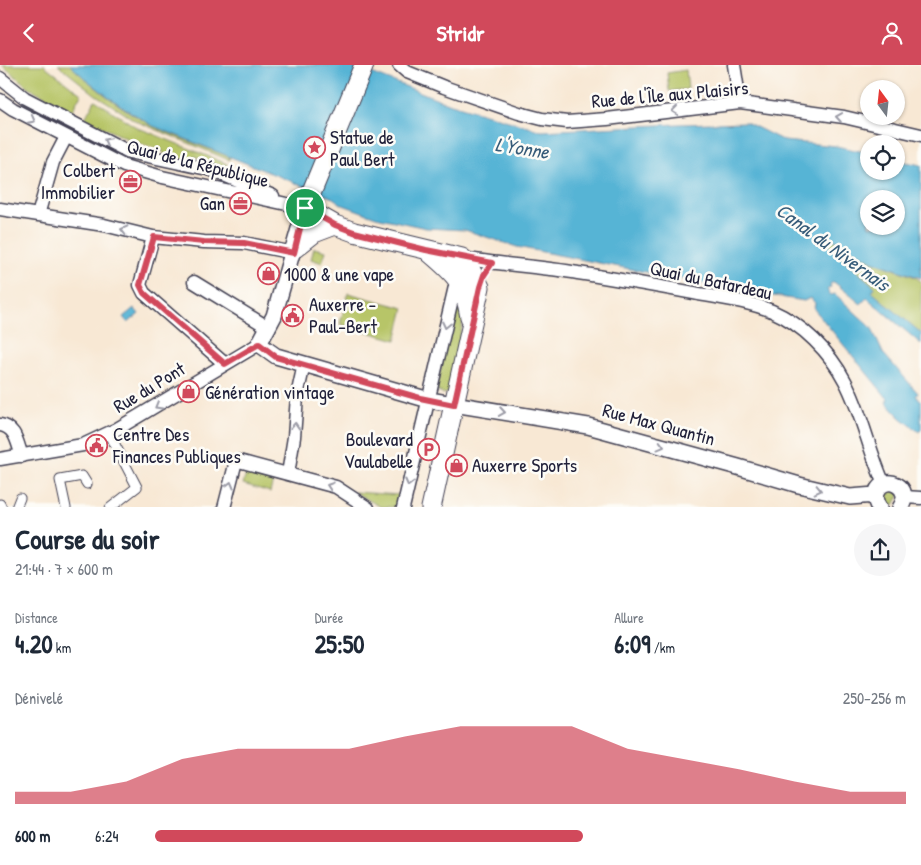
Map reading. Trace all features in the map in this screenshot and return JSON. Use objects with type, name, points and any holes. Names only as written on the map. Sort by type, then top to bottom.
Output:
[{"type":"main road","points":[[363,67],[308,201],[335,225],[354,232],[462,258],[480,287],[431,507]]},
{"type":"main road","points":[[294,251],[314,233],[335,225]]},
{"type":"main road","points":[[426,250],[457,278],[467,298],[471,323]]},
{"type":"street","name":"Rue de l'Île aux Plaisirs","points":[[400,65],[407,72],[430,82],[542,119],[567,122],[607,119],[740,103],[844,117],[921,135]]},
{"type":"street","points":[[734,65],[740,103]]},
{"type":"street","name":"Quai de la République","points":[[0,78],[25,99],[117,146],[150,157],[212,170],[270,194],[283,203]]},
{"type":"street","name":"Quai de la République","points":[[2,106],[110,161],[142,172],[283,203],[308,201]]},
{"type":"street","points":[[38,215],[53,161],[66,137]]},
{"type":"street","name":"Rue du Pont","points":[[0,459],[83,445],[171,399],[259,344],[269,328],[308,201]]},
{"type":"street","points":[[0,209],[104,225],[154,237],[204,242],[244,243],[294,251]]},
{"type":"street","points":[[154,237],[140,285],[144,293],[225,364]]},
{"type":"street","name":"Quai du Batardeau","points":[[462,258],[492,263],[553,268],[731,300],[772,311],[789,320],[822,348],[845,380],[854,400],[876,465],[879,496]]},
{"type":"street","points":[[480,287],[484,275],[492,263]]},
{"type":"street","points":[[403,507],[457,278]]},
{"type":"street","points":[[194,282],[269,328]]},
{"type":"street","name":"Rue Max Quantin","points":[[259,344],[276,357],[429,400],[588,426],[799,485],[850,497],[879,496]]},
{"type":"street","points":[[288,475],[294,437],[297,396],[304,364]]},
{"type":"street","points":[[0,425],[6,426],[13,432],[22,456]]},
{"type":"street","points":[[108,433],[137,487],[110,507]]},
{"type":"street","points":[[224,507],[236,462],[336,487],[368,507]]},
{"type":"street","points":[[66,507],[60,480],[82,476],[87,484]]},
{"type":"street","points":[[879,496],[893,483],[898,485],[904,492],[902,502],[921,498]]},
{"type":"street","points":[[12,507],[20,499]]},
{"type":"green space","points":[[2,65],[44,65],[81,94],[72,111],[28,87]]},
{"type":"green space","points":[[58,65],[70,65],[110,99],[143,120],[173,135],[230,157],[229,160],[136,121],[96,95]]},
{"type":"green space","points":[[686,70],[688,89],[669,91],[667,73]]},
{"type":"green space","points":[[95,100],[136,127],[227,164],[225,169],[194,156],[191,161],[165,156],[162,150],[132,140],[85,118]]},
{"type":"green space","points":[[834,240],[872,261],[921,281],[921,333],[871,292],[875,287],[830,248],[829,241]]},
{"type":"green space","points":[[314,248],[326,251],[322,263],[311,259]]},
{"type":"green space","points":[[348,293],[404,308],[396,340],[340,324]]},
{"type":"green space","points":[[457,293],[464,316],[449,392],[443,394],[437,390],[437,387]]},
{"type":"green space","points":[[247,471],[274,478],[270,492],[243,484]]},
{"type":"green space","points":[[888,488],[900,494],[894,505],[887,505],[883,500],[882,495]]},
{"type":"green space","points":[[354,492],[400,495],[397,507],[381,507]]},
{"type":"water","name":"L'Yonne","points":[[70,65],[351,65],[451,104],[542,131],[746,122],[784,141],[836,146],[860,151],[860,180],[905,180],[905,162],[921,165],[921,278],[872,261],[836,240],[829,242],[830,248],[875,287],[872,292],[921,333],[921,344],[867,298],[861,304],[834,282],[830,284],[831,287],[827,290],[831,295],[835,294],[871,327],[883,353],[918,393],[916,396],[921,400],[921,430],[919,432],[900,417],[886,402],[888,399],[814,309],[815,303],[810,298],[804,301],[738,290],[517,247],[465,230],[426,228],[376,217],[153,126],[110,98]]},
{"type":"water","points":[[134,308],[139,314],[128,323],[123,317]]},
{"type":"place","name":"Statue de Paul Bert","points":[[314,148]]},
{"type":"place","name":"Colbert Immobilier","points":[[131,181]]},
{"type":"place","name":"Gan","points":[[241,203]]},
{"type":"place","name":"1000 & une vape","points":[[268,274]]},
{"type":"place","name":"Auxerre - Paul-Bert","points":[[293,315]]},
{"type":"place","name":"Génération vintage","points":[[189,392]]},
{"type":"place","name":"Centre Des Finances Publiques","points":[[97,445]]},
{"type":"place","name":"Boulevard Vaulabelle","points":[[429,450]]},
{"type":"place","name":"Auxerre Sports","points":[[456,465]]},
{"type":"route","points":[[305,208],[335,225],[354,232],[426,250],[492,263],[484,275],[480,287],[454,405],[420,398],[276,357],[259,344],[225,364],[144,293],[140,285],[154,237],[204,242],[244,243],[294,253],[305,208]]},
{"type":"water label","name":"Canal du Nivernais","points":[[833,247]]}]
